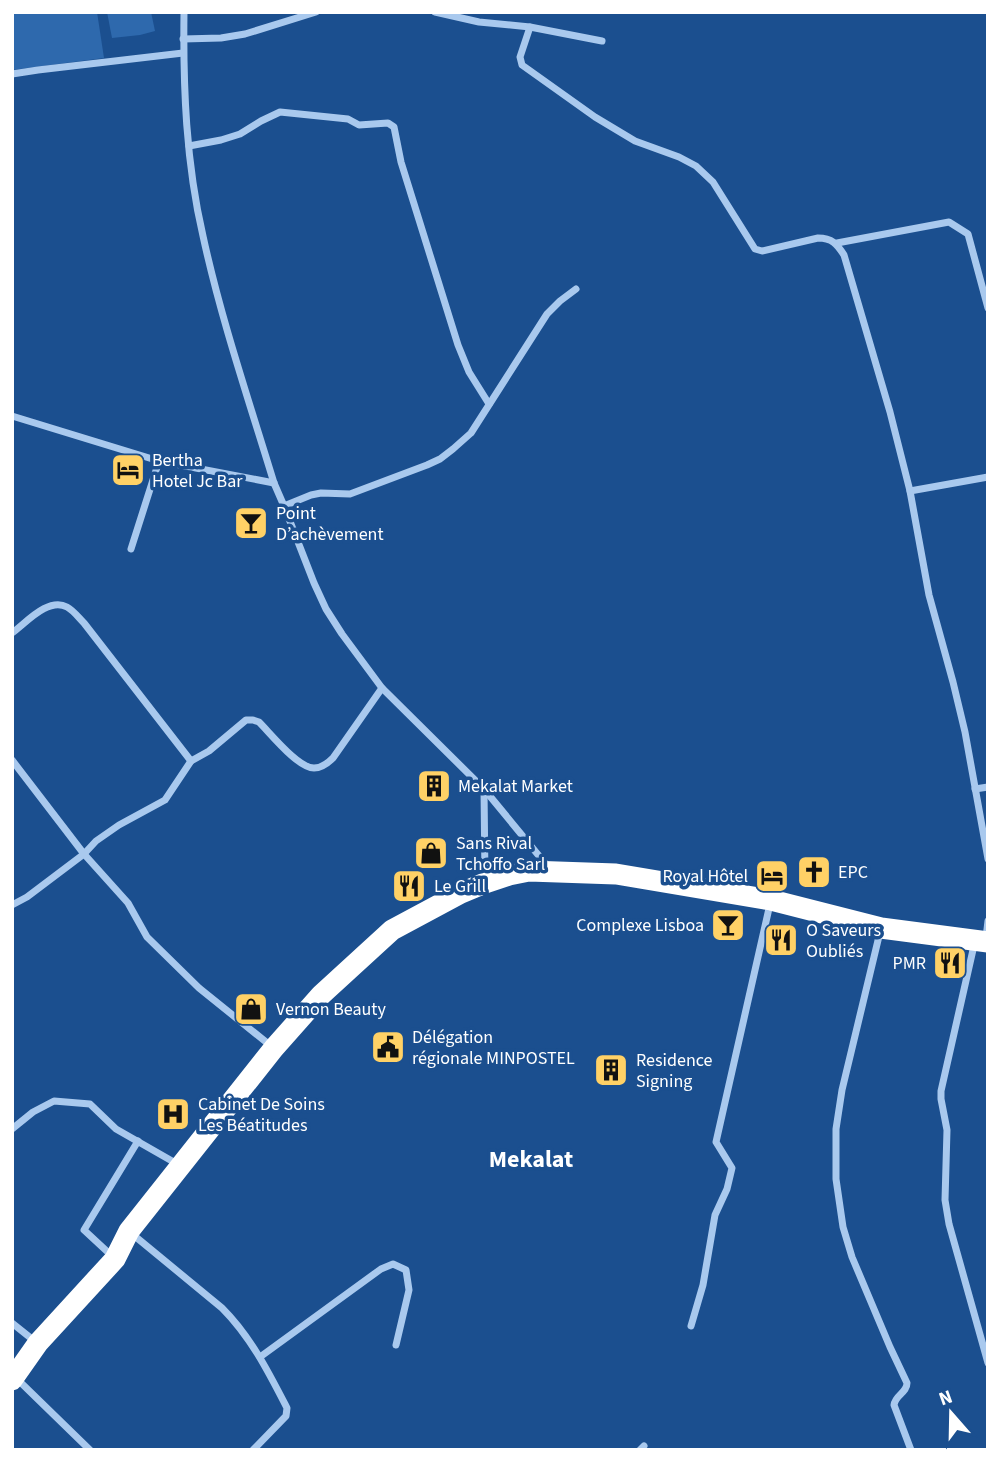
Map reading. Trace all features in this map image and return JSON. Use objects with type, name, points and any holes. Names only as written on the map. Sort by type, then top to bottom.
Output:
[{"type":"highway","points":[[13,1378],[38,1343],[115,1259],[129,1231],[274,1048],[321,995],[393,930],[461,893],[509,875],[529,871],[616,874],[771,900],[881,928],[984,937]]},
{"type":"street","points":[[184,12],[183,52],[189,146],[205,247],[274,483],[314,583],[342,634],[382,688],[484,789],[552,871]]},
{"type":"street","points":[[183,40],[245,34],[316,12]]},
{"type":"street","points":[[435,12],[479,22],[530,27],[602,41]]},
{"type":"street","points":[[530,27],[520,57],[522,65],[595,117],[635,141],[680,157],[696,166],[713,182],[755,249],[762,251],[818,237],[836,243],[844,255],[910,491],[923,569],[953,682],[988,859]]},
{"type":"street","points":[[12,74],[183,52]]},
{"type":"street","points":[[189,146],[240,134],[280,112],[348,119],[359,125],[387,123],[394,127],[401,162],[458,345],[469,372],[489,404]]},
{"type":"street","points":[[836,243],[949,222],[968,234],[988,308]]},
{"type":"street","points":[[285,506],[321,493],[350,494],[440,459],[471,433],[547,314],[576,289]]},
{"type":"street","points":[[12,416],[159,461],[274,483]]},
{"type":"street","points":[[131,549],[159,461]]},
{"type":"street","points":[[910,491],[988,477]]},
{"type":"street","points":[[12,633],[42,610],[52,606],[66,606],[84,623],[191,761]]},
{"type":"street","points":[[12,905],[27,897],[119,825],[165,800],[191,761],[209,751],[246,720],[259,722],[302,765],[315,769],[333,758],[382,688]]},
{"type":"street","points":[[12,760],[84,854],[128,903],[147,937],[199,988],[274,1048]]},
{"type":"street","points":[[975,789],[988,787]]},
{"type":"street","points":[[484,789],[485,883]]},
{"type":"street","points":[[691,1326],[703,1285],[715,1215],[727,1189],[732,1168],[716,1142],[771,900]]},
{"type":"street","points":[[881,928],[842,1090],[836,1129],[836,1179],[843,1227],[852,1257],[907,1382],[906,1389],[895,1399],[894,1405],[911,1450]]},
{"type":"street","points":[[984,937],[941,1099],[947,1130],[945,1200],[949,1224],[988,1363]]},
{"type":"street","points":[[12,1129],[33,1112],[54,1101],[90,1104],[116,1129],[180,1166]]},
{"type":"street","points":[[115,1259],[84,1230],[138,1141]]},
{"type":"street","points":[[129,1231],[222,1308],[260,1357],[287,1408],[286,1416],[253,1450]]},
{"type":"street","points":[[260,1357],[381,1269],[393,1264],[406,1270],[409,1290],[396,1345]]},
{"type":"street","points":[[12,1323],[38,1343]]},
{"type":"street","points":[[13,1378],[90,1450]]},
{"type":"shaded area","points":[[12,12],[97,12],[104,58],[12,70]]},
{"type":"shaded area","points":[[107,12],[151,12],[155,31],[112,38]]},
{"type":"place","name":"Bertha Hotel Jc Bar","points":[[128,470]]},
{"type":"place","name":"Point D’achèvement","points":[[251,523]]},
{"type":"place","name":"Mekalat Market","points":[[434,786]]},
{"type":"place","name":"Sans Rival Tchoffo Sarl","points":[[431,853]]},
{"type":"place","name":"EPC","points":[[814,872]]},
{"type":"place","name":"Royal Hôtel","points":[[772,876]]},
{"type":"place","name":"Le Grill","points":[[409,886]]},
{"type":"place","name":"Complexe Lisboa","points":[[728,925]]},
{"type":"place","name":"O Saveurs Oubliés","points":[[781,940]]},
{"type":"place","name":"PMR","points":[[950,963]]},
{"type":"place","name":"Vernon Beauty","points":[[251,1009]]},
{"type":"place","name":"Délégation régionale MINPOSTEL","points":[[388,1047]]},
{"type":"place","name":"Residence Signing","points":[[611,1070]]},
{"type":"place","name":"Cabinet De Soins Les Béatitudes","points":[[173,1114]]},
{"type":"district","name":"Mekalat","points":[[531,1159]]}]
